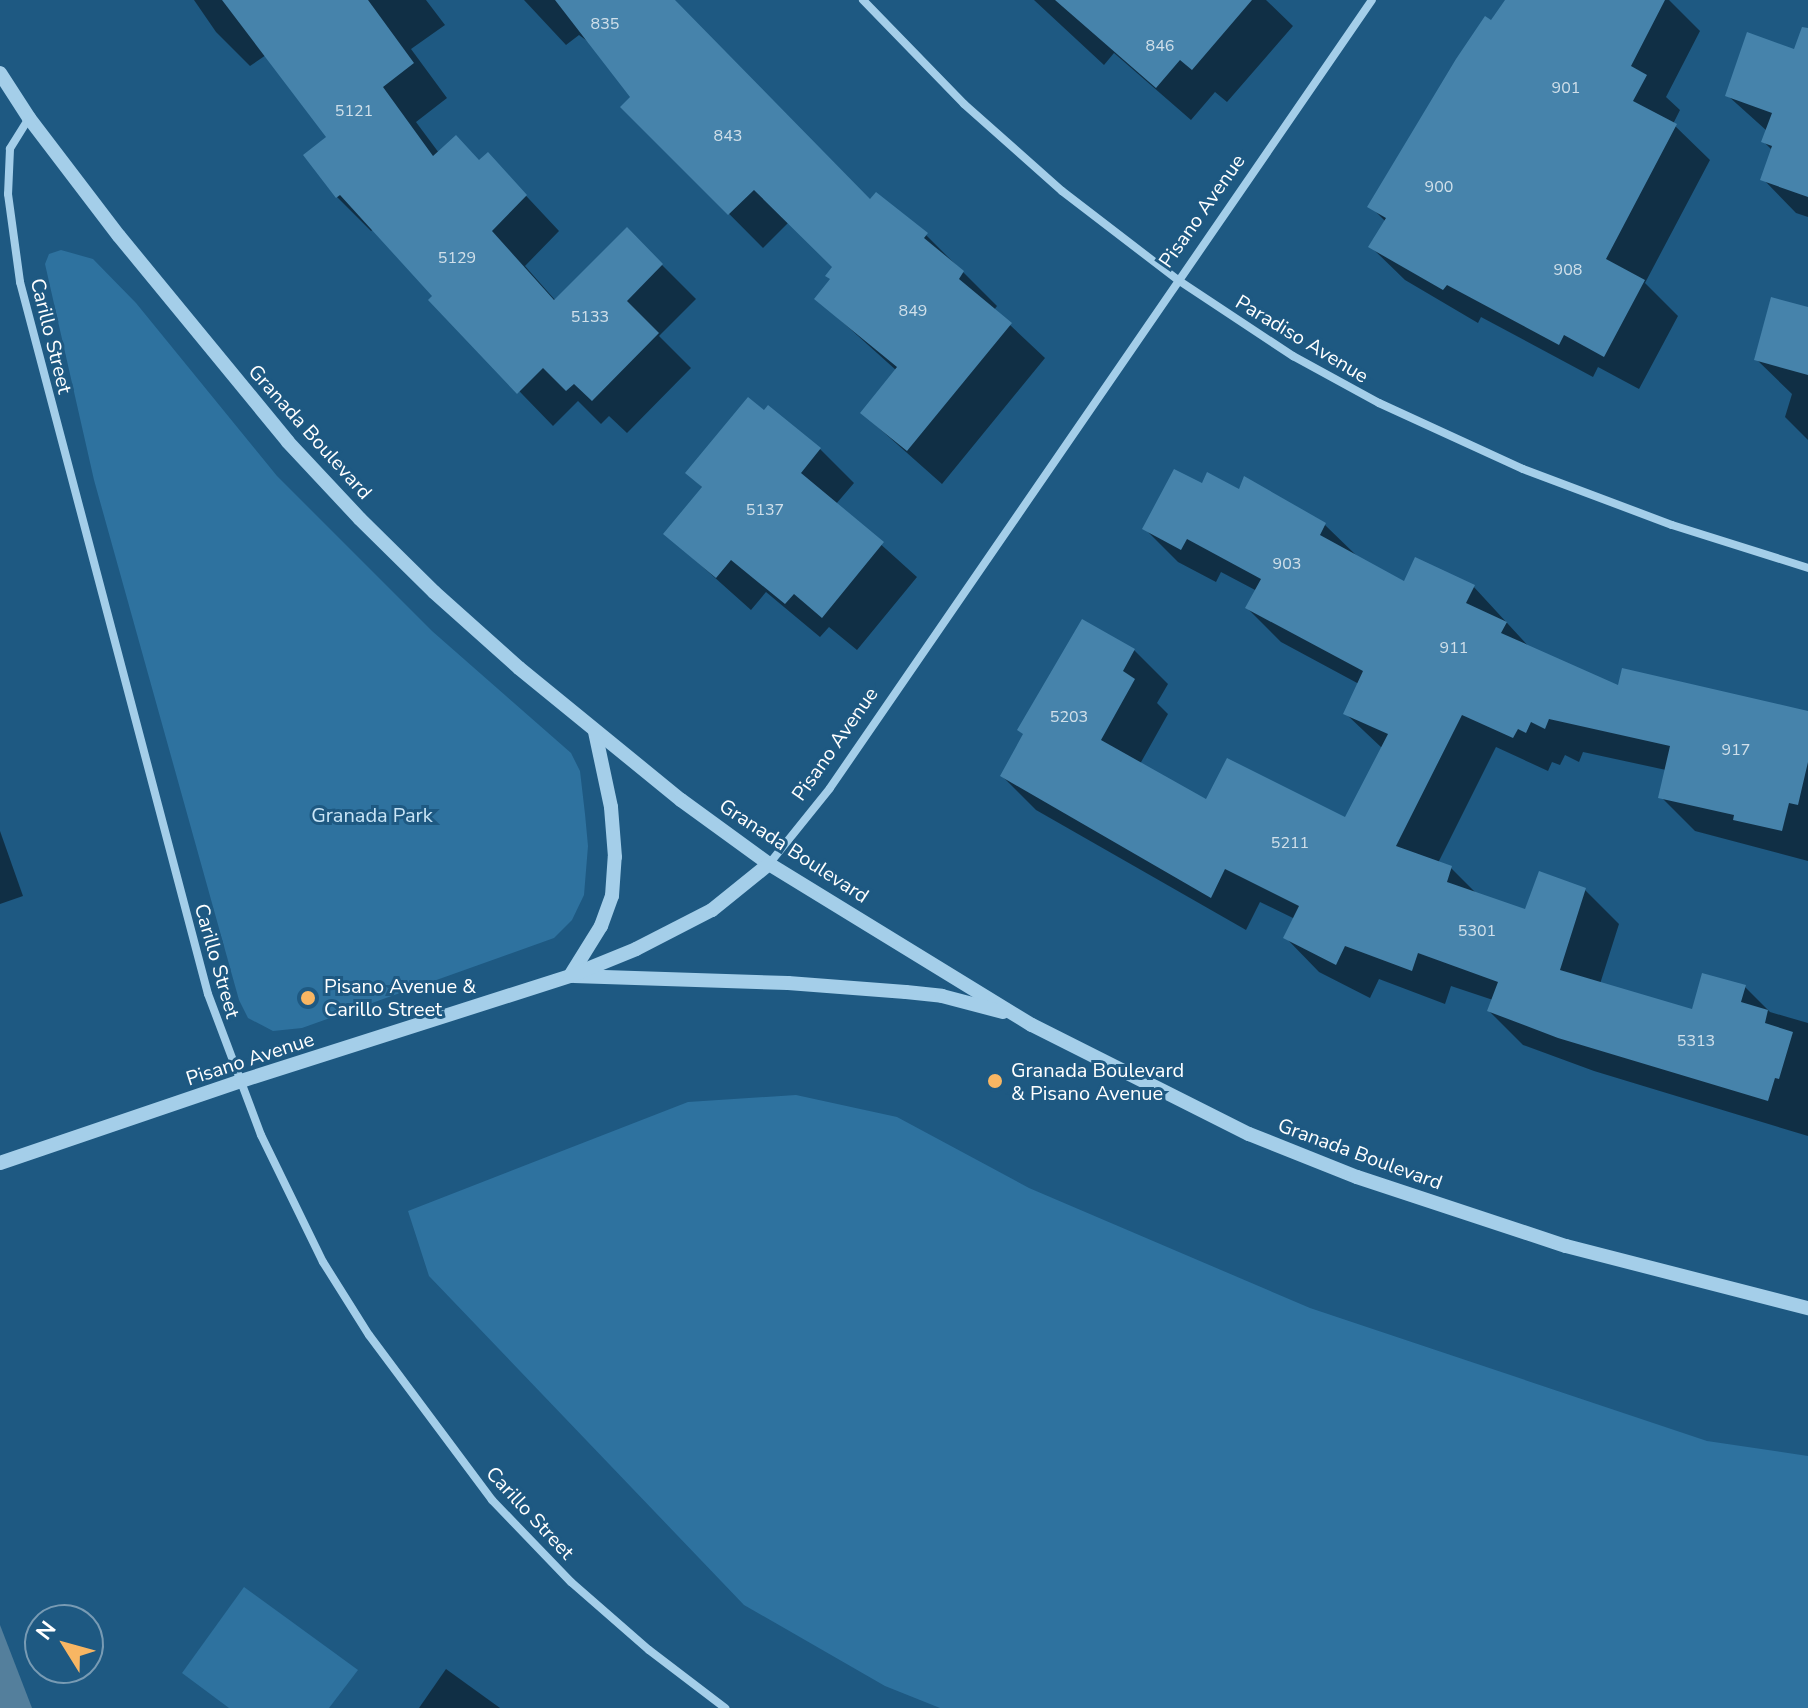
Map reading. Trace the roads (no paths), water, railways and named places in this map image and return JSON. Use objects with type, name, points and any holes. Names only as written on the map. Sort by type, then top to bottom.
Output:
[{"type":"street","name":"Paradiso Avenue","points":[[863,0],[964,104],[1062,191],[1178,280],[1293,356],[1450,438],[1605,502],[1808,568]]},
{"type":"street","name":"Pisano Avenue","points":[[0,1163],[238,1082],[570,976],[636,949],[712,910],[769,864],[830,788],[1372,0]]},
{"type":"street","name":"Granada Boulevard","points":[[0,73],[29,118],[119,236],[288,442],[434,592],[595,732],[769,864],[1014,1014],[1145,1084],[1249,1134],[1357,1177],[1566,1246],[1808,1308]]},
{"type":"street","name":"Carillo Street","points":[[29,118],[10,149],[9,164],[8,194],[20,282],[208,994],[238,1082],[287,1193],[323,1262],[369,1335],[455,1453],[492,1500],[571,1582],[649,1650],[725,1708]]},
{"type":"street","points":[[595,732],[611,807],[615,857],[612,896],[601,926],[570,976],[788,983],[906,992],[942,996],[1014,1014]]},
{"type":"place","name":"Pisano Avenue & Carillo Street","points":[[308,998]]},
{"type":"place","name":"Granada Boulevard & Pisano Avenue","points":[[995,1081]]},
{"type":"park label","name":"Granada Park","points":[[372,815]]}]
